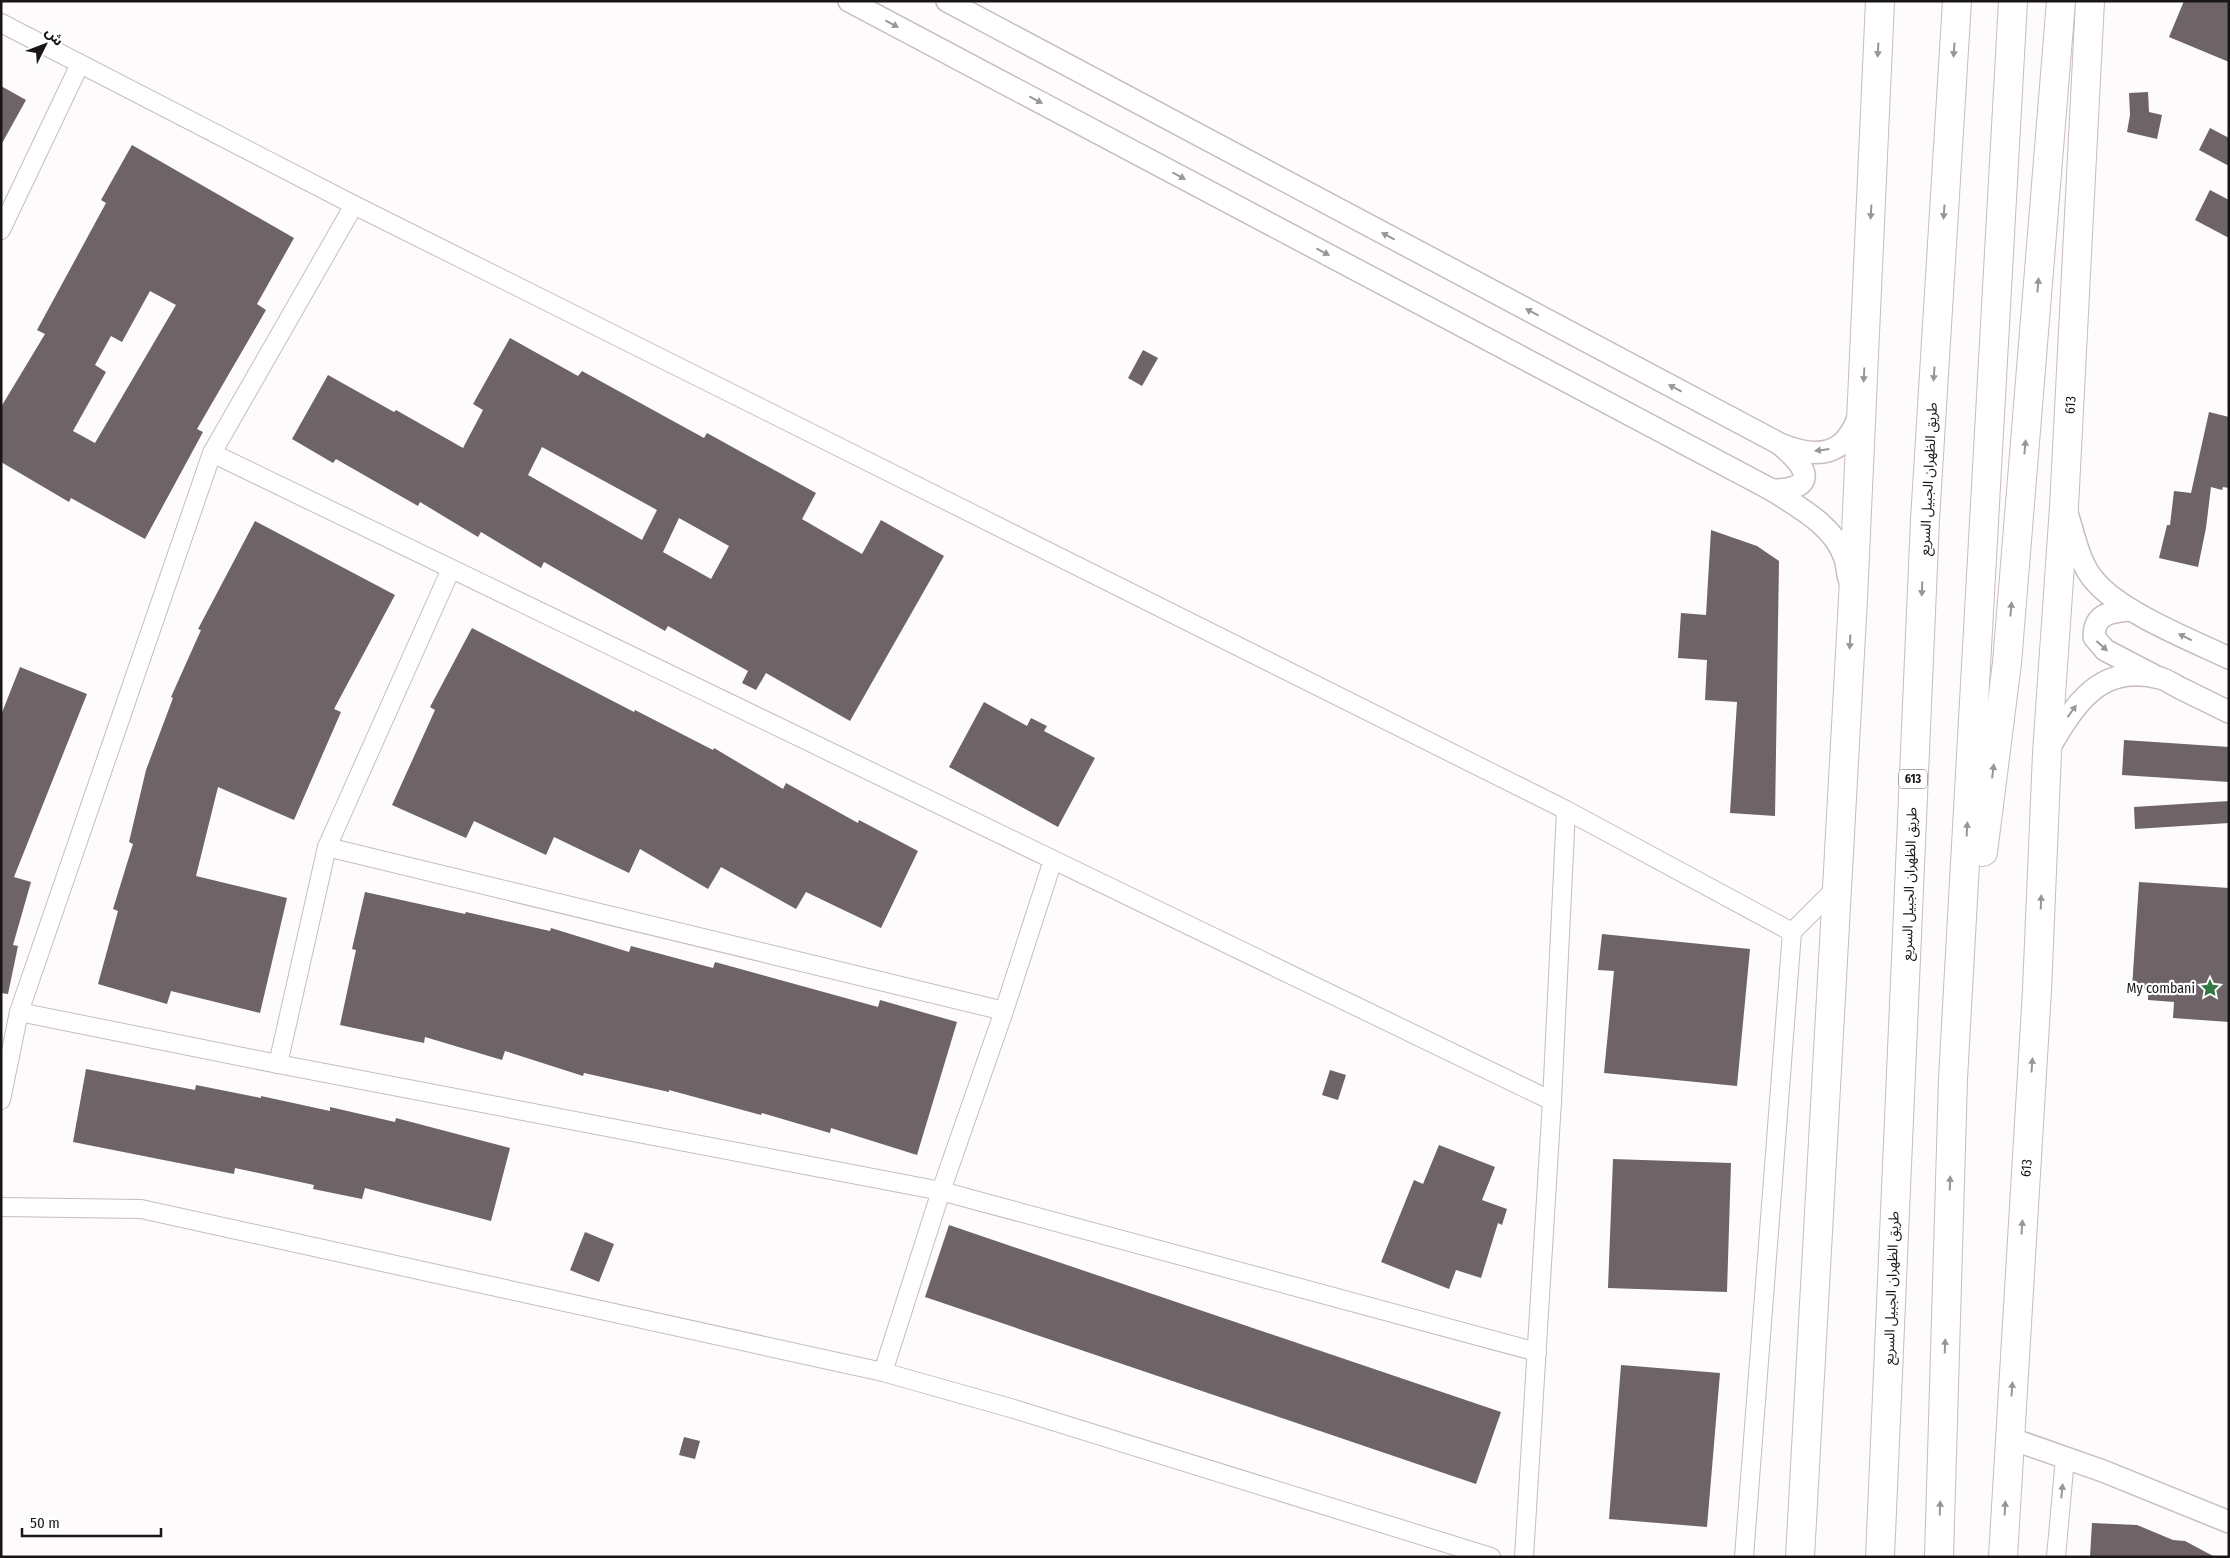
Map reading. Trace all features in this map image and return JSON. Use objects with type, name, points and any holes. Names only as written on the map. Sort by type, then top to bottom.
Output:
[{"type":"main road","points":[[1800,1557],[1862,405],[1880,1]]},
{"type":"main road","name":"طريق الظهران الجبيل السريع","points":[[1880,1557],[1925,520],[1958,1]]},
{"type":"main road","points":[[1939,1557],[1953,1079],[2013,1]]},
{"type":"main road","points":[[1953,1079],[2007,663],[2061,1]]},
{"type":"main road","name":"613","points":[[2003,1557],[2008,1438],[2037,990],[2047,752],[2064,507],[2090,1]]},
{"type":"street","points":[[849,1],[1772,490],[1809,515],[1829,532],[1844,555],[1852,599]]},
{"type":"street","points":[[947,1],[1780,444],[1799,452],[1832,449],[1845,442],[1854,431],[1862,405]]},
{"type":"street","points":[[1,23],[354,205],[1566,810],[1792,932]]},
{"type":"street","points":[[1,230],[80,64]]},
{"type":"street","points":[[1,1100],[19,1012],[212,453],[354,205]]},
{"type":"street","points":[[1772,490],[1791,489],[1802,482],[1805,476],[1805,470],[1797,458],[1780,444]]},
{"type":"street","points":[[212,453],[1552,1101]]},
{"type":"street","points":[[2064,507],[2085,567],[2093,580],[2106,592],[2131,610],[2229,658]]},
{"type":"street","points":[[278,1064],[326,847],[451,569]]},
{"type":"street","points":[[2131,610],[2110,612],[2101,616],[2096,622],[2094,637],[2104,650],[2229,712]]},
{"type":"street","points":[[2047,752],[2072,711],[2081,699],[2095,687],[2124,676],[2160,678]]},
{"type":"street","points":[[1524,1557],[1552,1101],[1566,810]]},
{"type":"street","points":[[326,847],[1004,1011]]},
{"type":"street","points":[[883,1372],[941,1191],[1004,1011],[1053,860]]},
{"type":"street","points":[[1744,1557],[1792,932],[1835,889]]},
{"type":"street","points":[[19,1012],[278,1064],[941,1191],[1537,1352]]},
{"type":"street","points":[[1,1207],[141,1209],[883,1372],[1024,1412],[1491,1557]]},
{"type":"street","points":[[2008,1438],[2065,1458],[2229,1522]]},
{"type":"street","points":[[2056,1557],[2065,1458]]},
{"type":"building","points":[[2184,1],[2229,1],[2229,62],[2169,37]]},
{"type":"building","points":[[1,86],[26,100],[1,145]]},
{"type":"building","points":[[2148,92],[2149,112],[2162,115],[2157,139],[2127,132],[2130,115],[2129,93]]},
{"type":"building","points":[[2210,128],[2229,138],[2229,166],[2199,150]]},
{"type":"building","points":[[132,145],[294,238],[257,304],[266,310],[197,429],[203,432],[145,539],[71,498],[69,502],[1,462],[1,407],[45,334],[37,330],[106,203],[101,200]],"holes":[[[150,291],[176,305],[95,443],[73,431],[106,372],[95,365],[111,336],[122,342]]]},
{"type":"building","points":[[2210,190],[2229,200],[2229,238],[2195,220]]},
{"type":"building","points":[[510,338],[578,376],[582,371],[704,438],[707,433],[816,493],[802,519],[862,554],[881,520],[944,556],[850,721],[766,673],[756,690],[742,683],[748,671],[668,626],[665,631],[544,562],[541,568],[481,532],[478,537],[420,502],[418,506],[336,459],[333,463],[292,439],[328,375],[394,412],[396,410],[463,448],[483,410],[473,404]],"holes":[[[542,447],[657,510],[642,540],[528,475]],[[679,518],[729,546],[711,579],[663,552]]]},
{"type":"building","points":[[1143,350],[1158,358],[1142,386],[1128,378]]},
{"type":"building","points":[[2209,412],[2229,417],[2229,488],[2223,487],[2222,490],[2211,487],[2206,528],[2198,567],[2159,558],[2167,525],[2170,525],[2174,491],[2191,493]]},
{"type":"building","points":[[255,521],[395,595],[334,709],[341,712],[294,820],[218,787],[196,876],[287,898],[260,1013],[171,991],[167,1004],[98,984],[118,911],[113,909],[133,844],[129,842],[146,770],[173,698],[171,697],[201,630],[198,629]]},
{"type":"building","points":[[1711,530],[1757,546],[1779,561],[1775,816],[1730,813],[1737,702],[1705,700],[1707,660],[1678,658],[1681,613],[1706,615]]},
{"type":"building","points":[[472,628],[634,712],[635,710],[713,750],[714,748],[783,789],[786,783],[858,823],[859,820],[918,851],[881,928],[806,892],[796,909],[721,867],[708,889],[640,849],[629,873],[554,837],[546,855],[474,821],[466,838],[392,805],[435,710],[430,707]]},
{"type":"building","points":[[20,667],[87,694],[14,877],[31,882],[13,945],[18,946],[8,994],[1,993],[1,715]]},
{"type":"building","points":[[984,702],[1027,726],[1031,718],[1047,726],[1044,731],[1095,758],[1058,827],[949,767]]},
{"type":"building","points":[[2124,740],[2229,747],[2229,782],[2122,775]]},
{"type":"building","points":[[2229,801],[2229,823],[2135,829],[2134,807]]},
{"type":"building","points":[[2139,882],[2229,888],[2229,1022],[2173,1018],[2174,1002],[2148,1000],[2148,989],[2132,988]]},
{"type":"building","points":[[365,892],[550,931],[551,928],[629,952],[631,946],[713,968],[715,962],[878,1007],[880,1000],[957,1022],[917,1155],[831,1128],[830,1133],[762,1113],[761,1115],[669,1090],[669,1092],[584,1073],[583,1076],[505,1051],[502,1060],[425,1037],[424,1043],[340,1025],[356,950],[352,949]]},
{"type":"building","points":[[1602,934],[1750,949],[1737,1086],[1604,1073],[1614,971],[1598,970]]},
{"type":"building","points":[[86,1069],[195,1090],[196,1085],[261,1098],[261,1096],[330,1111],[330,1107],[395,1122],[396,1118],[510,1148],[491,1221],[365,1188],[362,1199],[313,1189],[314,1185],[235,1168],[234,1174],[73,1142]]},
{"type":"building","points":[[1330,1070],[1346,1075],[1338,1100],[1322,1095]]},
{"type":"building","points":[[1439,1145],[1495,1167],[1482,1200],[1507,1209],[1502,1225],[1498,1223],[1481,1278],[1456,1270],[1449,1289],[1381,1262],[1414,1180],[1423,1184]]},
{"type":"building","points":[[1613,1159],[1731,1163],[1727,1292],[1608,1288]]},
{"type":"building","points":[[949,1225],[1501,1412],[1476,1484],[925,1297]]},
{"type":"building","points":[[585,1232],[614,1244],[599,1282],[570,1270]]},
{"type":"building","points":[[1621,1365],[1720,1373],[1707,1527],[1609,1519]]},
{"type":"building","points":[[684,1437],[700,1441],[695,1459],[679,1455]]},
{"type":"building","points":[[2092,1523],[2137,1525],[2173,1540],[2185,1541],[2215,1557],[2090,1557]]},
{"type":"place","name":"My combani","points":[[2210,988]]}]
